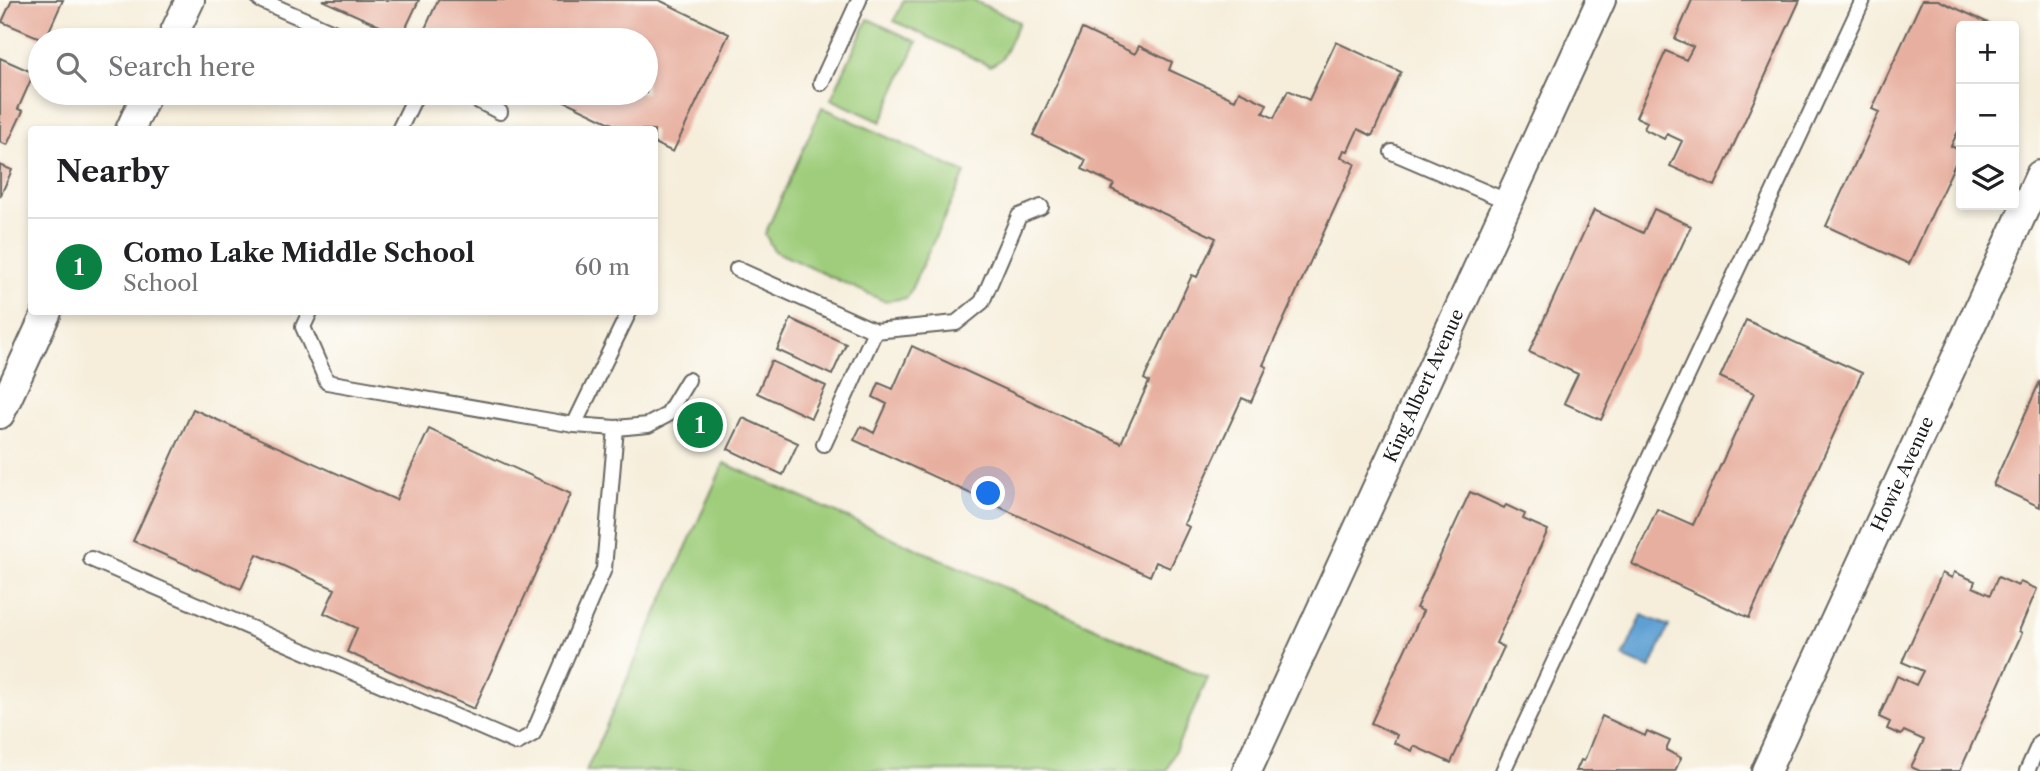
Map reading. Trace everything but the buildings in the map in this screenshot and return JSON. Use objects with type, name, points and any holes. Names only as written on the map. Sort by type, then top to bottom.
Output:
[{"type":"street","points":[[177,28],[190,0]]},
{"type":"street","name":"King Albert Avenue","points":[[1247,771],[1601,0]]},
{"type":"street","points":[[132,126],[141,105]]},
{"type":"street","name":"Howie Avenue","points":[[1766,771],[2040,175]]},
{"type":"street","points":[[0,414],[46,315]]},
{"type":"lane","points":[[260,0],[324,28]]},
{"type":"lane","points":[[821,83],[859,0]]},
{"type":"lane","points":[[1503,771],[1863,0]]},
{"type":"lane","points":[[401,126],[411,105]]},
{"type":"lane","points":[[486,105],[500,112]]},
{"type":"lane","points":[[1392,152],[1509,202]]},
{"type":"lane","points":[[737,269],[875,331],[956,323],[982,302],[1019,216],[1041,207]]},
{"type":"lane","points":[[309,315],[303,327],[327,382],[573,425],[616,428],[648,425],[667,415],[688,380]]},
{"type":"lane","points":[[573,425],[628,315]]},
{"type":"lane","points":[[824,443],[875,331]]},
{"type":"lane","points":[[91,559],[517,743],[533,734],[604,569],[616,428]]},
{"type":"lane","points":[[2027,771],[2040,742]]},
{"type":"green space","points":[[904,0],[973,0],[1019,22],[1002,59],[990,66],[894,21]]},
{"type":"green space","points":[[868,19],[917,42],[881,122],[831,99]]},
{"type":"green space","points":[[822,107],[965,173],[907,298],[884,301],[774,251],[765,234]]},
{"type":"green space","points":[[724,463],[1208,678],[1166,771],[586,771]]},
{"type":"water","points":[[1642,615],[1669,626],[1650,669],[1623,657]]},
{"type":"place","name":"Como Lake Middle School","points":[[700,425]]}]
